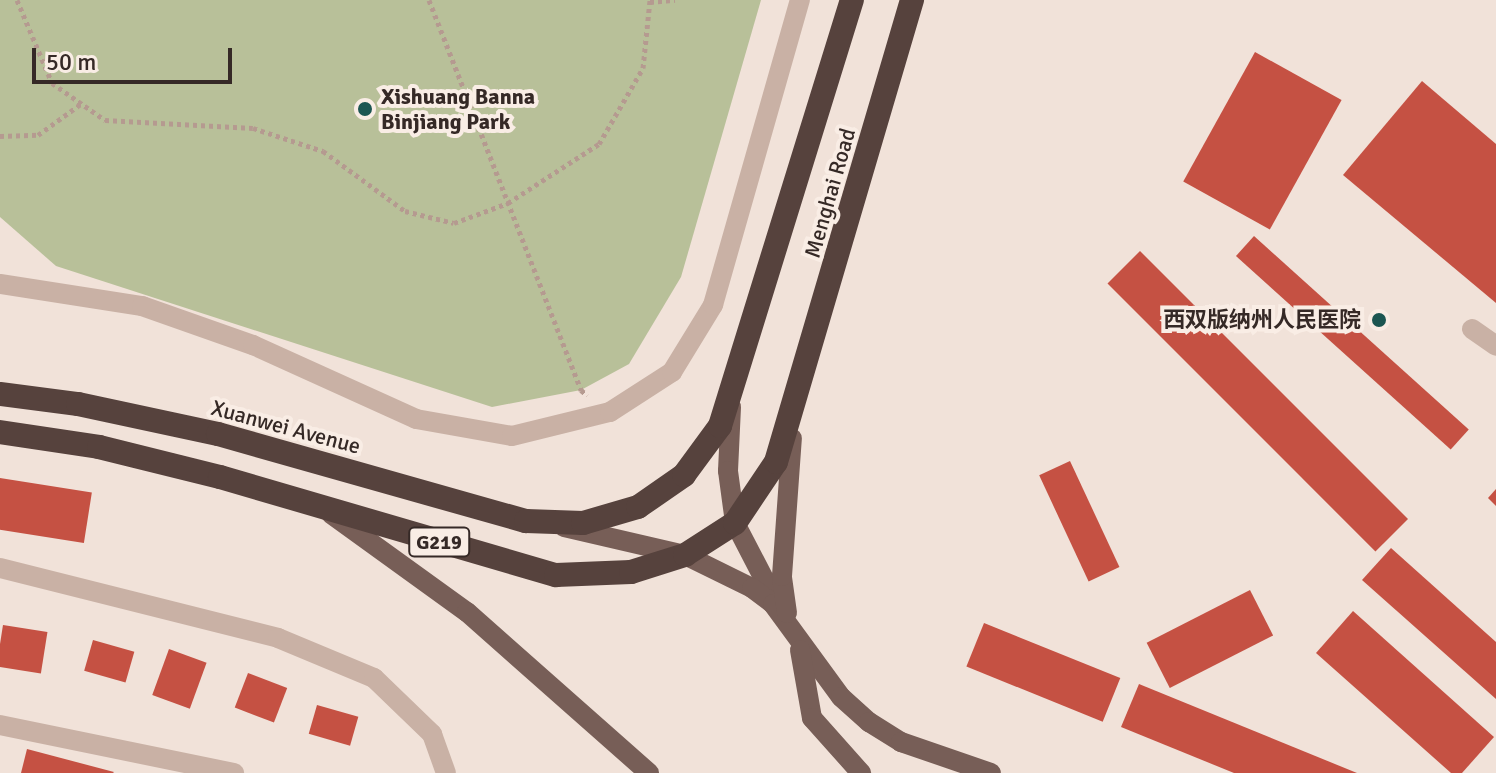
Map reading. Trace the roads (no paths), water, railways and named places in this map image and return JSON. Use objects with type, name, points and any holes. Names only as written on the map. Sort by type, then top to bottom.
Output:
[{"type":"highway","name":"Menghai Road","points":[[732,395],[852,0]]},
{"type":"highway","name":"Menghai Road","points":[[798,400],[912,0]]},
{"type":"highway","name":"Xuanwei Avenue","points":[[0,394],[78,404],[218,434],[526,521],[554,525],[612,517],[662,493],[703,453],[732,395]]},
{"type":"highway","name":"G219","points":[[0,432],[99,447],[318,505],[556,575],[631,572],[685,555],[735,523],[776,462],[798,400]]},
{"type":"main road","points":[[732,395],[728,471],[735,523],[803,658],[804,694],[812,718],[861,773]]},
{"type":"main road","points":[[789,625],[782,576],[784,490],[798,400]]},
{"type":"main road","points":[[318,505],[467,612],[649,773]]},
{"type":"main road","name":"Xuanwei Avenue","points":[[554,525],[685,555],[752,588],[789,625],[841,697],[869,722],[901,742],[991,773]]},
{"type":"street","points":[[0,284],[142,306],[253,345],[416,419],[512,436],[610,412],[672,372],[713,305],[800,0]]},
{"type":"street","points":[[1472,329],[1496,346]]},
{"type":"street","points":[[0,568],[278,638],[374,678],[432,734],[446,773]]},
{"type":"street","points":[[0,725],[234,773]]},
{"type":"place","name":"Xishuang Banna Binjiang Park","points":[[365,109]]},
{"type":"place","name":"西双版纳州人民医院","points":[[1379,320]]}]
